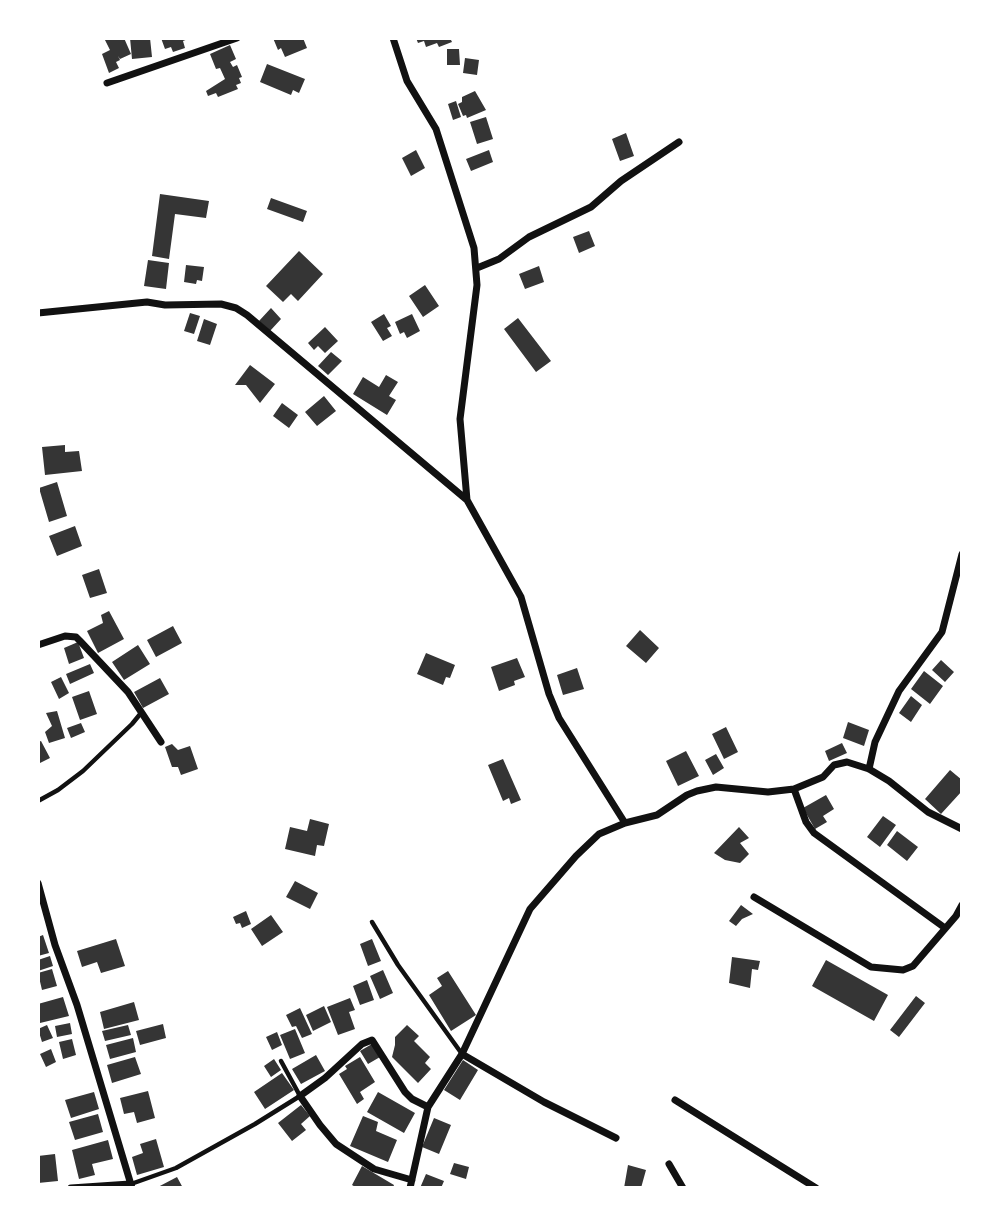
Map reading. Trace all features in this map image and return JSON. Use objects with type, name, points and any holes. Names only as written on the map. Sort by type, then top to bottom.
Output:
[{"type":"street","points":[[107,83],[237,38]]},
{"type":"street","points":[[393,38],[407,81],[436,129],[470,230],[477,268],[460,409],[467,500]]},
{"type":"street","points":[[477,268],[499,259],[529,237],[583,212],[621,181],[679,142]]},
{"type":"street","points":[[38,313],[147,302],[165,305],[221,303],[236,308],[467,500],[521,597],[549,694],[559,718],[625,823]]},
{"type":"street","points":[[869,769],[875,742],[899,691],[942,632],[961,554]]},
{"type":"street","points":[[38,645],[56,638],[76,637],[122,684],[161,742]]},
{"type":"street","points":[[428,1107],[419,1104],[405,1092],[372,1040],[362,1044],[325,1078],[300,1096],[336,1144],[374,1168],[411,1184],[428,1107],[462,1054],[530,909],[599,834],[625,823],[657,815],[687,795],[708,789],[768,792],[794,789],[823,777],[832,767],[843,762],[852,762],[869,769],[889,781],[928,813],[961,829]]},
{"type":"street","points":[[794,789],[806,822],[814,834],[945,928]]},
{"type":"street","points":[[38,883],[131,1186],[71,1188]]},
{"type":"street","points":[[754,897],[867,965],[903,970],[910,968],[956,916],[961,905]]},
{"type":"street","points":[[462,1054],[544,1102],[616,1138]]},
{"type":"street","points":[[675,1100],[816,1188]]},
{"type":"street","points":[[669,1164],[683,1188]]},
{"type":"lane","points":[[38,801],[83,771],[141,713]]},
{"type":"lane","points":[[372,922],[398,965],[462,1054]]},
{"type":"lane","points":[[131,1186],[176,1168],[300,1096],[281,1061]]},
{"type":"building","points":[[104,38],[124,38],[131,54],[120,59],[118,56],[120,60],[116,62],[119,68],[109,73],[102,54],[110,50]]},
{"type":"building","points":[[130,38],[150,38],[152,57],[132,59]]},
{"type":"building","points":[[161,38],[188,39],[183,41],[185,48],[173,52],[171,47],[165,49]]},
{"type":"building","points":[[273,38],[303,38],[307,48],[285,57],[281,48],[278,50]]},
{"type":"building","points":[[416,38],[450,38],[452,42],[439,47],[437,43],[426,47],[424,41],[418,43]]},
{"type":"building","points":[[230,45],[236,59],[230,62],[233,67],[237,65],[242,77],[239,78],[241,83],[236,85],[238,89],[218,97],[216,93],[208,96],[206,91],[225,79],[220,68],[216,69],[210,54]]},
{"type":"building","points":[[447,49],[459,49],[460,65],[447,65]]},
{"type":"building","points":[[465,58],[479,60],[477,75],[463,73]]},
{"type":"building","points":[[267,64],[305,79],[299,93],[293,90],[291,95],[260,82]]},
{"type":"building","points":[[475,91],[486,110],[467,118],[466,115],[463,116],[458,104],[462,102],[462,97]]},
{"type":"building","points":[[456,101],[461,117],[453,120],[448,104]]},
{"type":"building","points":[[486,117],[493,139],[477,144],[470,122]]},
{"type":"building","points":[[626,133],[634,156],[620,161],[612,139]]},
{"type":"building","points":[[416,150],[425,168],[411,176],[402,158]]},
{"type":"building","points":[[489,150],[493,162],[471,171],[466,159]]},
{"type":"building","points":[[160,194],[209,201],[206,218],[175,214],[169,259],[152,256]]},
{"type":"building","points":[[271,198],[307,211],[303,222],[267,209]]},
{"type":"building","points":[[589,231],[595,246],[579,253],[573,237]]},
{"type":"building","points":[[299,251],[323,274],[298,301],[291,294],[283,302],[266,286]]},
{"type":"building","points":[[148,260],[169,263],[166,289],[144,286]]},
{"type":"building","points":[[186,265],[204,267],[202,281],[197,280],[196,284],[184,282]]},
{"type":"building","points":[[539,266],[544,282],[525,289],[519,274]]},
{"type":"building","points":[[425,285],[439,306],[423,317],[409,296]]},
{"type":"building","points":[[271,308],[281,319],[270,331],[259,321]]},
{"type":"building","points":[[190,313],[200,316],[194,334],[184,331]]},
{"type":"building","points":[[384,314],[391,326],[387,328],[392,336],[383,341],[371,322]]},
{"type":"building","points":[[412,314],[420,331],[407,338],[404,332],[400,334],[395,322]]},
{"type":"building","points":[[518,318],[551,361],[536,372],[504,329]]},
{"type":"building","points":[[204,319],[217,324],[210,345],[197,341]]},
{"type":"building","points":[[325,327],[338,341],[325,353],[318,346],[314,350],[308,343]]},
{"type":"building","points":[[331,352],[342,361],[328,375],[318,366]]},
{"type":"building","points":[[250,365],[275,384],[260,403],[246,385],[235,385]]},
{"type":"building","points":[[386,375],[398,382],[389,396],[396,400],[387,415],[353,394],[363,377],[379,387]]},
{"type":"building","points":[[324,396],[336,411],[317,426],[305,412]]},
{"type":"building","points":[[282,403],[298,415],[289,428],[273,416]]},
{"type":"building","points":[[65,445],[65,452],[79,451],[82,471],[45,475],[42,447]]},
{"type":"building","points":[[57,482],[67,516],[49,522],[39,488]]},
{"type":"building","points":[[75,526],[82,546],[57,556],[49,536]]},
{"type":"building","points":[[99,569],[107,593],[90,598],[82,575]]},
{"type":"building","points":[[109,611],[124,639],[98,653],[87,631],[103,623],[101,615]]},
{"type":"building","points":[[173,626],[182,643],[156,657],[147,640]]},
{"type":"building","points":[[640,630],[659,648],[646,663],[626,646]]},
{"type":"building","points":[[78,642],[84,658],[69,664],[64,648]]},
{"type":"building","points":[[138,645],[150,664],[124,680],[112,662]]},
{"type":"building","points":[[426,653],[455,665],[450,678],[446,677],[443,685],[417,674]]},
{"type":"building","points":[[517,658],[525,677],[514,681],[515,685],[499,691],[491,667]]},
{"type":"building","points":[[941,660],[954,672],[945,682],[932,670]]},
{"type":"building","points":[[90,664],[94,673],[70,684],[66,674]]},
{"type":"building","points":[[577,668],[584,689],[563,695],[557,675]]},
{"type":"building","points":[[924,671],[943,686],[930,704],[911,689]]},
{"type":"building","points":[[61,677],[69,693],[59,699],[51,682]]},
{"type":"building","points":[[160,678],[169,694],[143,708],[134,692]]},
{"type":"building","points":[[89,691],[97,714],[80,720],[72,697]]},
{"type":"building","points":[[911,696],[922,705],[911,722],[899,713]]},
{"type":"building","points":[[57,711],[65,738],[49,743],[45,732],[52,726],[46,713]]},
{"type":"building","points":[[848,722],[869,730],[864,746],[843,738]]},
{"type":"building","points":[[81,723],[85,732],[71,738],[67,728]]},
{"type":"building","points":[[726,727],[738,752],[724,759],[712,734]]},
{"type":"building","points":[[41,741],[50,758],[38,764],[38,742]]},
{"type":"building","points":[[842,743],[847,753],[829,761],[825,751]]},
{"type":"building","points":[[172,744],[178,750],[190,746],[198,769],[181,775],[178,767],[172,767],[165,747]]},
{"type":"building","points":[[686,751],[699,776],[678,786],[666,761]]},
{"type":"building","points":[[716,754],[724,768],[713,775],[705,760]]},
{"type":"building","points":[[503,759],[521,800],[511,804],[509,798],[503,801],[488,765]]},
{"type":"building","points":[[950,770],[962,780],[962,791],[941,814],[925,799]]},
{"type":"building","points":[[826,795],[834,809],[823,816],[827,822],[815,829],[803,808]]},
{"type":"building","points":[[883,816],[896,825],[880,847],[867,837]]},
{"type":"building","points":[[310,819],[329,824],[324,846],[317,845],[315,856],[285,849],[290,827],[307,831]]},
{"type":"building","points":[[739,827],[749,838],[740,843],[749,854],[740,863],[725,860],[714,853]]},
{"type":"building","points":[[897,831],[918,847],[907,861],[887,845]]},
{"type":"building","points":[[295,881],[318,893],[310,909],[286,897]]},
{"type":"building","points":[[741,905],[753,914],[742,919],[736,926],[729,921]]},
{"type":"building","points":[[246,911],[251,924],[242,928],[240,923],[236,924],[233,917]]},
{"type":"building","points":[[271,915],[283,932],[262,946],[251,929]]},
{"type":"building","points":[[43,935],[49,953],[38,956],[38,937]]},
{"type":"building","points":[[116,939],[125,966],[101,973],[97,962],[82,967],[77,951]]},
{"type":"building","points":[[372,939],[381,961],[368,966],[360,944]]},
{"type":"building","points":[[50,956],[53,966],[38,971],[38,960]]},
{"type":"building","points":[[732,957],[760,961],[758,970],[752,969],[750,988],[729,983]]},
{"type":"building","points":[[826,960],[888,995],[874,1021],[812,986]]},
{"type":"building","points":[[52,969],[57,986],[42,990],[38,973]]},
{"type":"building","points":[[383,970],[393,993],[380,999],[370,976]]},
{"type":"building","points":[[448,971],[476,1015],[451,1031],[429,995],[442,986],[437,978]]},
{"type":"building","points":[[367,980],[374,1000],[360,1005],[353,986]]},
{"type":"building","points":[[916,996],[925,1003],[899,1037],[890,1030]]},
{"type":"building","points":[[63,997],[69,1016],[40,1023],[38,1004]]},
{"type":"building","points":[[350,998],[355,1010],[349,1012],[355,1029],[338,1035],[327,1007]]},
{"type":"building","points":[[134,1002],[139,1020],[104,1029],[100,1012]]},
{"type":"building","points":[[324,1006],[331,1022],[313,1031],[306,1015]]},
{"type":"building","points":[[300,1008],[312,1034],[302,1038],[286,1015]]},
{"type":"building","points":[[70,1023],[72,1034],[57,1037],[55,1026]]},
{"type":"building","points":[[163,1024],[166,1038],[140,1045],[136,1031]]},
{"type":"building","points":[[47,1025],[53,1038],[42,1042],[38,1029]]},
{"type":"building","points":[[128,1025],[131,1035],[105,1041],[102,1031]]},
{"type":"building","points":[[407,1025],[419,1036],[414,1041],[430,1057],[425,1063],[431,1069],[418,1083],[392,1057],[395,1037]]},
{"type":"building","points":[[295,1029],[305,1053],[290,1059],[280,1035]]},
{"type":"building","points":[[277,1032],[282,1045],[272,1050],[266,1037]]},
{"type":"building","points":[[133,1038],[136,1052],[110,1059],[106,1045]]},
{"type":"building","points":[[72,1039],[76,1055],[63,1059],[59,1042]]},
{"type":"building","points":[[372,1044],[380,1057],[368,1064],[360,1051]]},
{"type":"building","points":[[51,1049],[56,1062],[46,1067],[40,1054]]},
{"type":"building","points":[[316,1055],[325,1071],[301,1084],[292,1069]]},
{"type":"building","points":[[135,1057],[141,1074],[112,1083],[107,1065]]},
{"type":"building","points":[[360,1057],[375,1082],[360,1092],[364,1099],[357,1104],[339,1074],[347,1069],[345,1066]]},
{"type":"building","points":[[274,1059],[281,1070],[271,1077],[264,1066]]},
{"type":"building","points":[[463,1060],[478,1070],[460,1100],[444,1090]]},
{"type":"building","points":[[282,1073],[294,1090],[265,1109],[254,1092]]},
{"type":"building","points":[[148,1091],[155,1118],[137,1123],[134,1112],[124,1114],[120,1098]]},
{"type":"building","points":[[94,1092],[99,1109],[71,1118],[65,1100]]},
{"type":"building","points":[[378,1092],[415,1113],[404,1133],[367,1112]]},
{"type":"building","points":[[301,1105],[310,1116],[301,1124],[306,1130],[292,1141],[278,1123]]},
{"type":"building","points":[[98,1114],[103,1132],[75,1140],[69,1122]]},
{"type":"building","points":[[363,1116],[378,1122],[376,1131],[397,1140],[388,1162],[350,1146]]},
{"type":"building","points":[[434,1118],[451,1125],[439,1154],[422,1147]]},
{"type":"building","points":[[156,1139],[164,1167],[137,1175],[132,1157],[143,1153],[140,1144]]},
{"type":"building","points":[[108,1140],[113,1159],[92,1164],[95,1175],[79,1179],[72,1150]]},
{"type":"building","points":[[55,1154],[58,1181],[38,1183],[38,1156]]},
{"type":"building","points":[[454,1163],[469,1167],[466,1179],[450,1174]]},
{"type":"building","points":[[628,1165],[646,1170],[641,1188],[624,1188]]},
{"type":"building","points":[[362,1166],[394,1185],[393,1188],[357,1188],[352,1185]]},
{"type":"building","points":[[426,1174],[444,1181],[441,1188],[420,1188]]},
{"type":"building","points":[[177,1177],[183,1188],[156,1188]]}]
